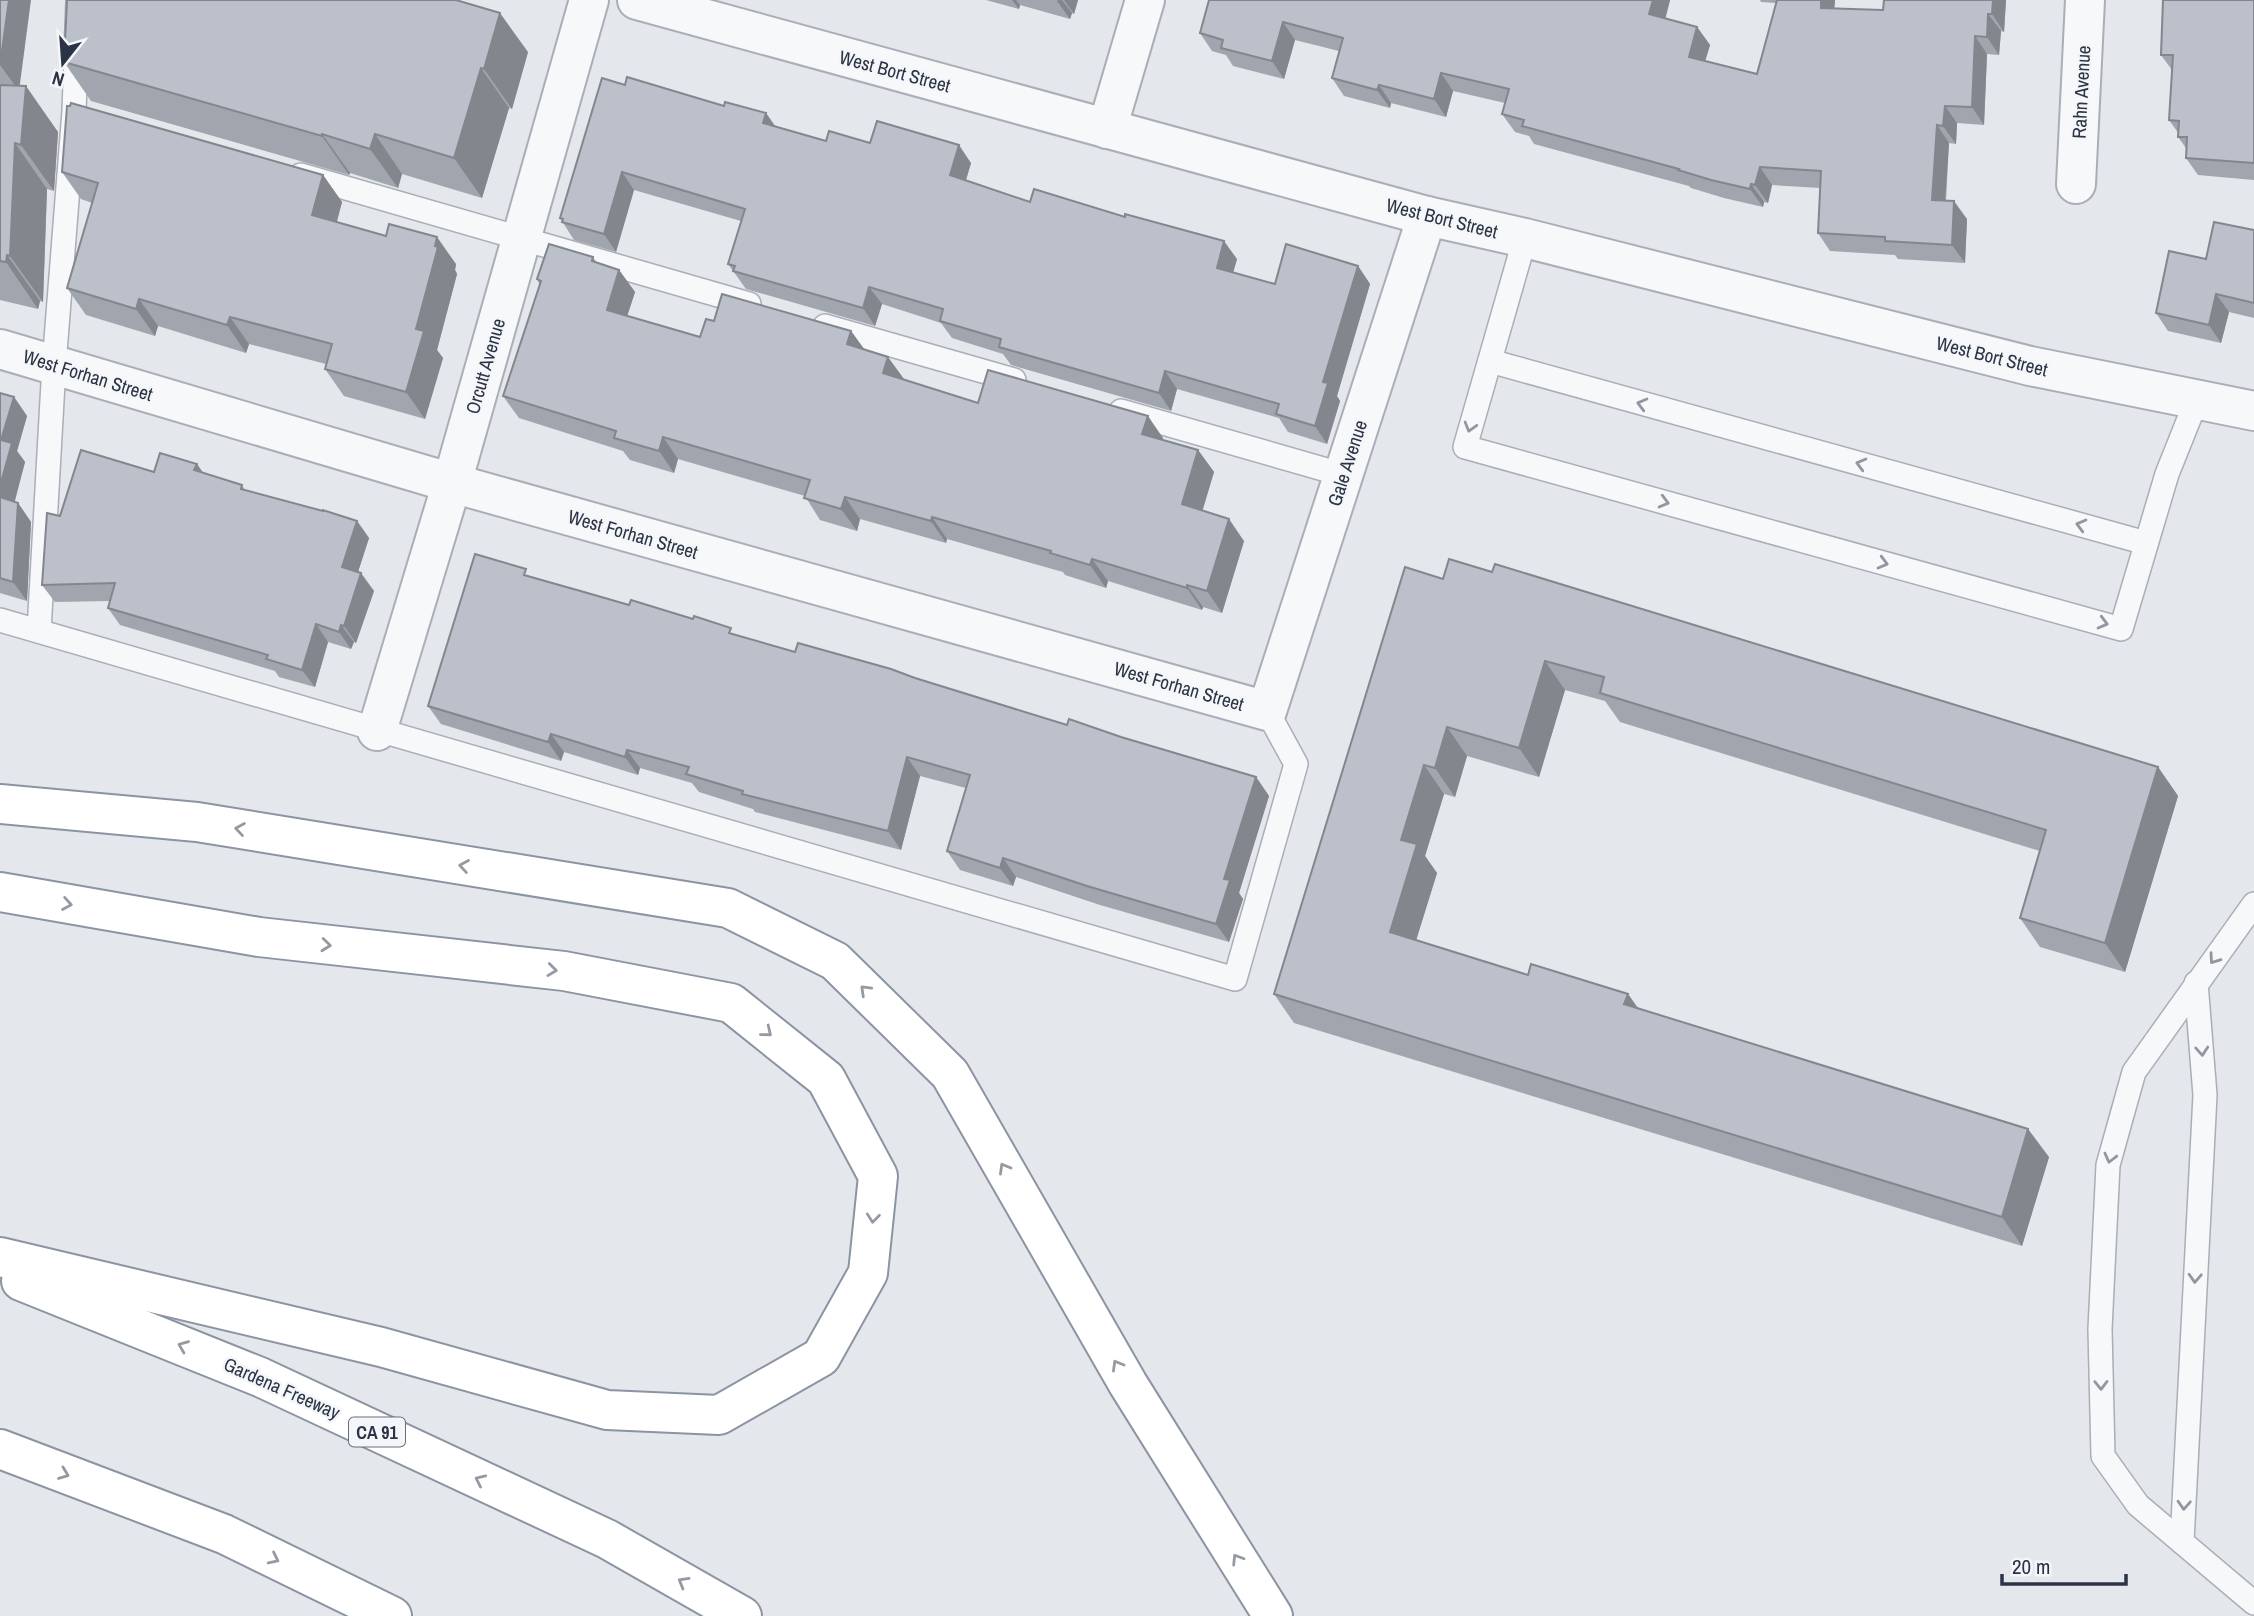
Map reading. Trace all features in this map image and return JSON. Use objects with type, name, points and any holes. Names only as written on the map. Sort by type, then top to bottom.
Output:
[{"type":"highway","points":[[0,804],[197,822],[727,908],[835,961],[950,1074],[1128,1384],[1273,1616]]},
{"type":"highway","points":[[0,892],[258,937],[564,971],[731,1003],[826,1079],[878,1176],[868,1273],[821,1357],[719,1415],[607,1410],[381,1347],[0,1257]]},
{"type":"highway","name":"Gardena Freeway","points":[[0,1273],[260,1377],[607,1539],[742,1616]]},
{"type":"highway","points":[[0,1449],[224,1534],[392,1616]]},
{"type":"street","name":"Orcutt Avenue","points":[[377,732],[452,484],[589,0]]},
{"type":"street","name":"West Bort Street","points":[[637,0],[1427,216],[1525,238],[2030,366],[2254,411]]},
{"type":"street","points":[[1107,129],[1145,0]]},
{"type":"street","name":"Rahn Avenue","points":[[2076,184],[2085,0]]},
{"type":"street","name":"Gale Avenue","points":[[1267,711],[1427,216]]},
{"type":"street","name":"West Forhan Street","points":[[0,349],[452,484],[1267,711]]},
{"type":"lane","points":[[39,631],[54,365],[74,111],[78,0]]},
{"type":"lane","points":[[74,111],[100,118]]},
{"type":"lane","points":[[285,171],[774,311]]},
{"type":"lane","points":[[1525,238],[1465,447],[2121,629],[2167,474],[2197,399]]},
{"type":"lane","points":[[800,318],[1039,387]]},
{"type":"lane","points":[[1490,361],[2146,543]]},
{"type":"lane","points":[[1105,406],[1344,475]]},
{"type":"lane","points":[[0,620],[377,732],[1235,979],[1296,764],[1267,711]]},
{"type":"lane","points":[[2254,904],[2134,1072],[2108,1165],[2100,1329],[2103,1456],[2138,1505],[2254,1603]]},
{"type":"lane","points":[[2182,1542],[2205,1095],[2196,983]]},
{"type":"building","points":[[0,0],[9,0],[0,65]]},
{"type":"building","points":[[67,0],[456,0],[500,13],[454,158],[375,134],[370,149],[64,62]]},
{"type":"building","points":[[1209,0],[1653,0],[1649,14],[1697,27],[1689,57],[1757,74],[1777,0],[1821,0],[1821,8],[1883,10],[1884,0],[1993,0],[1992,14],[1988,14],[1987,37],[1975,36],[1972,107],[1945,106],[1943,126],[1937,125],[1932,200],[1954,201],[1952,245],[1818,233],[1821,171],[1760,167],[1755,185],[1751,184],[1750,189],[1522,126],[1524,120],[1502,114],[1509,89],[1441,73],[1434,99],[1379,85],[1377,90],[1332,78],[1343,38],[1283,22],[1272,61],[1221,48],[1223,40],[1200,33]]},
{"type":"building","points":[[2163,0],[2254,0],[2254,163],[2186,158],[2187,137],[2178,137],[2179,121],[2169,120],[2173,55],[2161,55]]},
{"type":"building","points":[[627,77],[724,106],[725,102],[766,113],[763,123],[826,141],[829,131],[870,143],[877,121],[959,145],[950,175],[1030,202],[1034,189],[1125,217],[1125,214],[1224,241],[1217,268],[1275,284],[1286,244],[1358,266],[1323,382],[1328,383],[1315,426],[1276,414],[1279,404],[1165,371],[1159,393],[999,347],[1001,339],[940,321],[943,309],[869,287],[863,308],[733,271],[735,266],[728,264],[745,209],[622,172],[604,234],[562,222],[563,219],[560,218],[602,78],[625,85]]},
{"type":"building","points":[[0,85],[26,86],[21,145],[15,143],[10,256],[7,255],[6,262],[0,261]]},
{"type":"building","points":[[71,103],[323,175],[312,215],[386,236],[389,224],[437,237],[435,246],[438,247],[416,329],[424,331],[406,392],[325,369],[332,344],[230,317],[227,325],[139,299],[136,309],[67,288],[98,183],[62,172],[67,106]]},
{"type":"building","points":[[2214,222],[2254,230],[2254,303],[2216,294],[2209,325],[2156,313],[2169,251],[2206,259]]},
{"type":"building","points":[[549,244],[593,257],[592,261],[619,270],[607,310],[700,337],[706,319],[714,321],[722,294],[851,331],[847,344],[888,357],[883,373],[978,403],[988,370],[1148,416],[1142,434],[1198,450],[1182,504],[1229,519],[1207,591],[1187,585],[1187,588],[1092,559],[1090,565],[932,517],[931,521],[845,497],[841,509],[804,498],[810,480],[663,437],[659,451],[614,438],[616,431],[503,396],[541,281],[537,279]]},
{"type":"building","points":[[0,393],[14,397],[1,440],[12,443],[0,486]]},
{"type":"building","points":[[81,450],[154,472],[160,453],[197,464],[194,470],[242,485],[241,489],[357,521],[342,567],[361,573],[344,626],[341,625],[339,632],[316,624],[302,670],[266,659],[268,655],[108,608],[115,583],[42,585],[47,513],[60,516]]},
{"type":"building","points":[[0,497],[18,503],[13,582],[0,578]]},
{"type":"building","points":[[475,554],[526,569],[524,575],[629,605],[631,600],[693,619],[694,616],[731,628],[729,633],[795,652],[798,643],[891,669],[1067,725],[1069,719],[1256,777],[1224,879],[1230,880],[1216,924],[1003,858],[1000,868],[947,851],[970,775],[907,757],[888,831],[742,794],[743,791],[686,774],[689,767],[627,750],[625,757],[551,734],[548,742],[428,706]]},
{"type":"building","points":[[1449,559],[1492,572],[1495,564],[2158,767],[2105,943],[2020,918],[2046,830],[1600,693],[1604,677],[1545,661],[1519,748],[1447,727],[1435,768],[1424,765],[1401,840],[1417,844],[1390,932],[1528,975],[1531,964],[1628,994],[1624,1004],[2028,1129],[2002,1217],[1274,994],[1405,567],[1443,579]]}]
